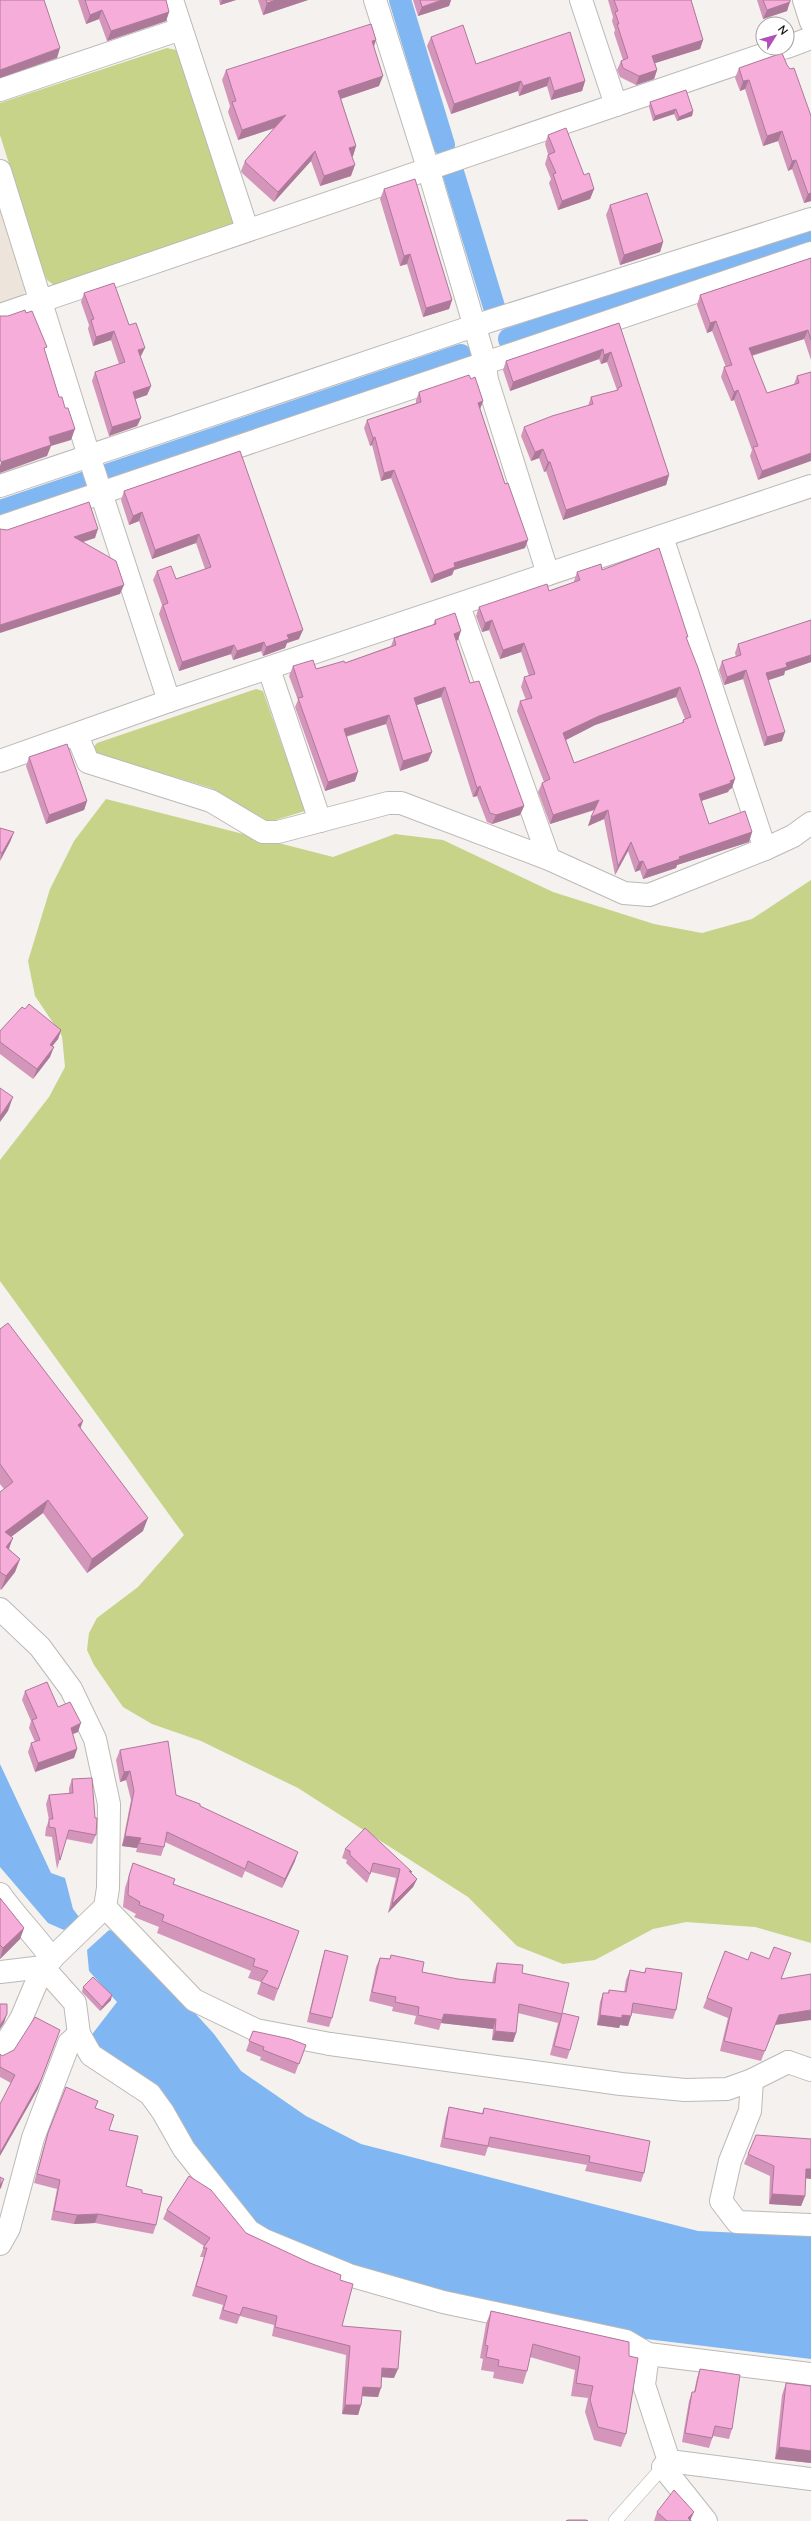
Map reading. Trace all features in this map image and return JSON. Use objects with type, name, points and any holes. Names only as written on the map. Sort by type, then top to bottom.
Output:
[{"type":"street","points":[[172,0],[247,229]]},
{"type":"street","points":[[375,0],[428,168],[484,361],[487,380],[548,574]]},
{"type":"street","points":[[581,0],[616,105]]},
{"type":"street","points":[[804,0],[811,22]]},
{"type":"street","points":[[0,90],[181,29]]},
{"type":"street","points":[[795,43],[811,38]]},
{"type":"street","points":[[0,315],[247,229],[760,56]]},
{"type":"street","points":[[0,171],[90,460],[170,701]]},
{"type":"street","points":[[0,486],[90,460],[811,219]]},
{"type":"street","points":[[0,527],[100,489],[811,253]]},
{"type":"street","points":[[0,761],[170,701],[460,606],[548,574],[811,486]]},
{"type":"street","points":[[662,537],[766,849]]},
{"type":"street","points":[[460,606],[549,859]]},
{"type":"street","points":[[269,669],[320,821]]},
{"type":"street","points":[[77,735],[88,762],[211,801],[263,832],[278,832],[388,803],[401,803],[549,859],[624,893],[649,895],[766,849],[793,836],[811,823]]},
{"type":"street","points":[[0,1609],[40,1647],[71,1690],[95,1739],[109,1804],[108,1888],[105,1907],[47,1963],[21,2019],[0,2052]]},
{"type":"street","points":[[0,1894],[10,1909],[38,1939],[47,1963],[75,2002],[79,2034],[91,2055],[150,2094],[163,2112],[184,2149],[213,2188],[249,2231],[264,2240],[349,2275],[444,2302],[626,2341],[648,2354],[811,2374]]},
{"type":"street","points":[[105,1907],[194,2000],[256,2030],[330,2044],[621,2084],[685,2090],[727,2089],[752,2080],[788,2062],[811,2054]]},
{"type":"street","points":[[0,1972],[47,1963]]},
{"type":"street","points":[[0,2244],[9,2228],[32,2138],[69,2044],[79,2034]]},
{"type":"street","points":[[788,2062],[811,2070]]},
{"type":"street","points":[[752,2080],[750,2111],[730,2161],[721,2201],[737,2222],[811,2225]]},
{"type":"street","points":[[648,2354],[644,2385],[666,2464],[706,2521]]},
{"type":"street","points":[[666,2464],[811,2479]]},
{"type":"lane","points":[[616,2521],[666,2464]]},
{"type":"shaded area","points":[[0,201],[27,284],[23,296],[0,303]]},
{"type":"green space","points":[[167,48],[181,51],[235,220],[231,227],[54,285],[47,280],[43,271],[0,135],[0,103]]},
{"type":"green space","points":[[256,689],[263,691],[305,811],[269,822],[211,788],[98,754],[92,749],[97,743]]},
{"type":"green space","points":[[106,799],[333,857],[395,834],[443,840],[553,892],[654,924],[702,933],[752,919],[811,880],[811,1943],[755,1927],[686,1922],[653,1929],[595,1960],[563,1964],[517,1946],[468,1897],[298,1788],[201,1741],[152,1724],[123,1707],[94,1665],[87,1650],[89,1633],[97,1618],[138,1587],[184,1535],[0,1281],[0,1160],[49,1097],[65,1067],[62,1036],[35,996],[28,961],[50,889],[74,841]]},
{"type":"water","points":[[0,1764],[51,1873],[65,1878],[73,1909],[79,1917],[64,1930],[48,1923],[0,1867]]},
{"type":"water","points":[[109,1930],[123,1934],[214,2034],[241,2071],[306,2116],[361,2144],[698,2231],[811,2236],[811,2359],[638,2338],[426,2290],[342,2266],[254,2228],[147,2081],[97,2052],[90,2037],[117,2002],[89,1971],[87,1950]]},
{"type":"building","points":[[0,0],[44,0],[60,48],[0,70]]},
{"type":"building","points":[[85,0],[166,0],[169,12],[111,31],[102,10],[90,15]]},
{"type":"building","points":[[266,0],[276,0],[267,3]]},
{"type":"building","points":[[420,0],[442,0],[422,7]]},
{"type":"building","points":[[614,0],[691,0],[703,40],[652,56],[657,70],[639,76],[623,68],[621,61],[628,58],[617,24],[619,24],[615,12],[618,11]]},
{"type":"building","points":[[763,0],[790,0],[790,2],[767,10]]},
{"type":"building","points":[[371,24],[376,40],[372,41],[383,76],[338,91],[356,146],[349,148],[355,165],[324,176],[315,151],[278,192],[245,161],[286,115],[242,130],[232,102],[236,101],[226,70]]},
{"type":"building","points":[[463,25],[476,64],[570,32],[585,81],[554,91],[550,77],[523,86],[521,81],[454,104],[431,37]]},
{"type":"building","points":[[773,56],[783,56],[790,69],[794,68],[811,116],[811,193],[808,194],[796,160],[792,161],[782,131],[767,136],[749,80],[743,81],[739,68]]},
{"type":"building","points":[[686,90],[693,111],[679,117],[676,109],[655,116],[650,102]]},
{"type":"building","points":[[566,128],[584,175],[589,173],[594,189],[562,201],[553,174],[556,173],[548,155],[555,152],[548,135]]},
{"type":"building","points":[[415,179],[452,300],[426,308],[410,254],[404,256],[384,189]]},
{"type":"building","points":[[647,193],[663,242],[624,255],[610,205]]},
{"type":"building","points":[[811,258],[811,340],[808,330],[749,348],[767,393],[799,383],[797,376],[811,372],[811,453],[762,471],[753,447],[758,446],[738,390],[734,392],[724,367],[732,365],[716,321],[710,323],[700,295]]},
{"type":"building","points":[[114,283],[129,325],[136,323],[145,348],[138,350],[151,386],[133,392],[141,418],[112,427],[95,372],[125,362],[114,331],[96,337],[91,320],[94,319],[84,293]]},
{"type":"building","points":[[25,310],[26,313],[32,311],[47,347],[44,348],[59,397],[62,397],[65,408],[68,408],[75,429],[49,437],[51,445],[1,462],[0,316],[8,316]]},
{"type":"building","points":[[619,323],[669,475],[566,510],[550,462],[548,462],[543,449],[535,452],[524,427],[552,416],[593,404],[591,397],[618,390],[618,388],[622,386],[611,352],[604,355],[603,349],[513,382],[506,361]]},
{"type":"building","points":[[469,375],[471,379],[475,377],[483,401],[478,403],[505,484],[508,483],[528,540],[454,563],[455,567],[434,575],[394,470],[384,473],[375,437],[373,438],[367,420],[421,402],[419,392]]},
{"type":"building","points":[[240,451],[303,630],[287,635],[289,639],[266,647],[264,642],[237,651],[234,645],[182,662],[163,605],[168,603],[157,571],[171,566],[176,579],[211,567],[199,534],[155,550],[142,512],[133,516],[124,491]]},
{"type":"building","points":[[89,502],[98,529],[74,537],[116,561],[124,585],[0,625],[0,529],[7,530]]},
{"type":"building","points":[[659,548],[688,637],[686,637],[698,668],[735,779],[730,781],[731,783],[699,794],[709,824],[745,811],[752,832],[679,857],[680,859],[647,870],[643,861],[639,862],[631,842],[618,866],[608,810],[591,817],[599,800],[553,815],[542,783],[550,779],[520,701],[532,698],[524,677],[535,674],[524,643],[503,650],[492,620],[485,623],[479,607],[547,584],[549,591],[580,580],[577,572],[601,564],[602,570]],"holes":[[[680,687],[691,717],[683,720],[684,722],[574,763],[563,733],[599,716]]]},
{"type":"building","points":[[455,613],[461,631],[454,634],[470,683],[479,681],[524,806],[496,815],[490,813],[480,786],[477,788],[445,687],[414,698],[432,752],[403,761],[389,715],[344,729],[358,772],[328,782],[298,698],[303,697],[293,666],[313,660],[316,669],[344,661],[345,663],[396,645],[394,638],[436,624],[435,620]]},
{"type":"building","points":[[811,620],[811,655],[786,663],[787,667],[766,673],[785,732],[767,737],[746,670],[727,677],[722,661],[741,655],[738,644]]},
{"type":"building","points":[[67,744],[87,801],[49,815],[29,757]]},
{"type":"building","points":[[0,828],[14,832],[2,853],[0,852]]},
{"type":"building","points":[[29,1004],[61,1030],[50,1045],[54,1047],[37,1069],[0,1042],[0,1031],[22,1007],[25,1009]]},
{"type":"building","points":[[0,1088],[13,1097],[0,1116]]},
{"type":"building","points":[[8,1323],[83,1421],[78,1425],[148,1518],[92,1559],[48,1500],[5,1532],[13,1538],[6,1547],[20,1559],[6,1576],[0,1572],[0,1492],[13,1482],[0,1464],[0,1329]]},
{"type":"building","points":[[47,1682],[58,1707],[70,1702],[81,1723],[71,1728],[77,1749],[38,1763],[31,1743],[40,1740],[32,1720],[37,1718],[25,1691]]},
{"type":"building","points":[[168,1741],[176,1795],[200,1804],[200,1806],[298,1852],[285,1879],[248,1861],[245,1869],[167,1832],[164,1847],[139,1843],[141,1838],[125,1836],[134,1791],[130,1771],[124,1772],[120,1750]]},
{"type":"building","points":[[92,1778],[95,1818],[97,1818],[96,1835],[69,1830],[60,1860],[55,1828],[49,1827],[49,1819],[53,1819],[49,1795],[73,1793],[72,1779]]},
{"type":"building","points":[[365,1828],[412,1872],[409,1871],[417,1879],[392,1904],[400,1869],[373,1863],[370,1874],[350,1855],[350,1851],[345,1849]]},
{"type":"building","points":[[133,1863],[175,1879],[173,1884],[299,1931],[278,1989],[261,1982],[268,1971],[253,1966],[255,1959],[162,1921],[164,1915],[139,1905],[140,1902],[128,1895],[129,1876]]},
{"type":"building","points":[[0,1898],[24,1928],[3,1948],[0,1945]]},
{"type":"building","points":[[774,1947],[791,1953],[781,1979],[811,1974],[811,2010],[779,2015],[765,2051],[724,2041],[732,2008],[707,1998],[725,1951],[748,1960],[751,1952],[769,1959]]},
{"type":"building","points":[[325,1950],[348,1956],[332,2018],[310,2013]]},
{"type":"building","points":[[391,1955],[424,1962],[422,1972],[458,1979],[495,1983],[497,1963],[523,1965],[522,1973],[569,1983],[562,2013],[579,2017],[570,2050],[554,2046],[562,2014],[519,2004],[516,2033],[495,2031],[496,2019],[444,2014],[442,2020],[418,2015],[419,2007],[395,2002],[396,1997],[372,1992],[380,1958],[390,1959]]},
{"type":"building","points":[[646,1968],[682,1973],[676,2010],[633,2003],[631,2016],[622,2015],[622,2018],[600,2015],[603,1993],[609,1993],[609,1990],[626,1992],[630,1970],[645,1973]]},
{"type":"building","points":[[93,1977],[112,1995],[102,2007],[83,1987]]},
{"type":"building","points":[[0,2004],[7,2004],[7,2014],[0,2026]]},
{"type":"building","points":[[35,2017],[60,2030],[41,2080],[0,2153],[0,2104],[15,2075],[0,2067],[0,2054],[2,2056],[14,2050]]},
{"type":"building","points":[[253,2031],[290,2039],[306,2045],[299,2064],[263,2050],[264,2047],[249,2041]]},
{"type":"building","points":[[66,2087],[98,2101],[95,2108],[114,2115],[109,2130],[138,2136],[126,2186],[142,2190],[142,2193],[162,2197],[156,2225],[98,2214],[77,2215],[54,2211],[60,2180],[37,2174],[48,2133]]},
{"type":"building","points":[[449,2107],[483,2114],[484,2108],[650,2141],[644,2173],[589,2162],[590,2156],[490,2137],[488,2146],[444,2138]]},
{"type":"building","points":[[756,2135],[811,2139],[811,2169],[806,2169],[805,2196],[772,2194],[774,2166],[748,2154]]},
{"type":"building","points":[[189,2176],[211,2190],[246,2233],[310,2263],[341,2275],[340,2280],[353,2284],[342,2326],[401,2331],[398,2369],[382,2368],[381,2388],[363,2387],[361,2405],[345,2405],[350,2346],[275,2327],[277,2316],[243,2307],[240,2315],[223,2310],[227,2296],[196,2286],[207,2248],[203,2248],[210,2238],[167,2210]]},
{"type":"building","points":[[0,2177],[4,2179],[0,2185]]},
{"type":"building","points":[[491,2311],[629,2342],[629,2356],[638,2358],[626,2434],[598,2427],[590,2400],[593,2386],[576,2383],[580,2357],[533,2344],[527,2371],[498,2366],[499,2360],[486,2357],[488,2346],[485,2345]]},
{"type":"building","points":[[700,2369],[740,2375],[732,2429],[715,2426],[712,2438],[685,2433],[692,2392],[695,2392]]},
{"type":"building","points":[[786,2383],[811,2386],[811,2451],[779,2447]]},
{"type":"building","points":[[674,2490],[694,2512],[688,2518],[691,2521],[667,2521],[657,2512]]},
{"type":"building","points":[[586,2520],[588,2521],[566,2521]]},
{"type":"waterway","points":[[400,0],[444,145]]},
{"type":"waterway","points":[[453,172],[495,310]]},
{"type":"waterway","points":[[509,339],[811,238]]},
{"type":"waterway","points":[[0,511],[461,355]]}]
